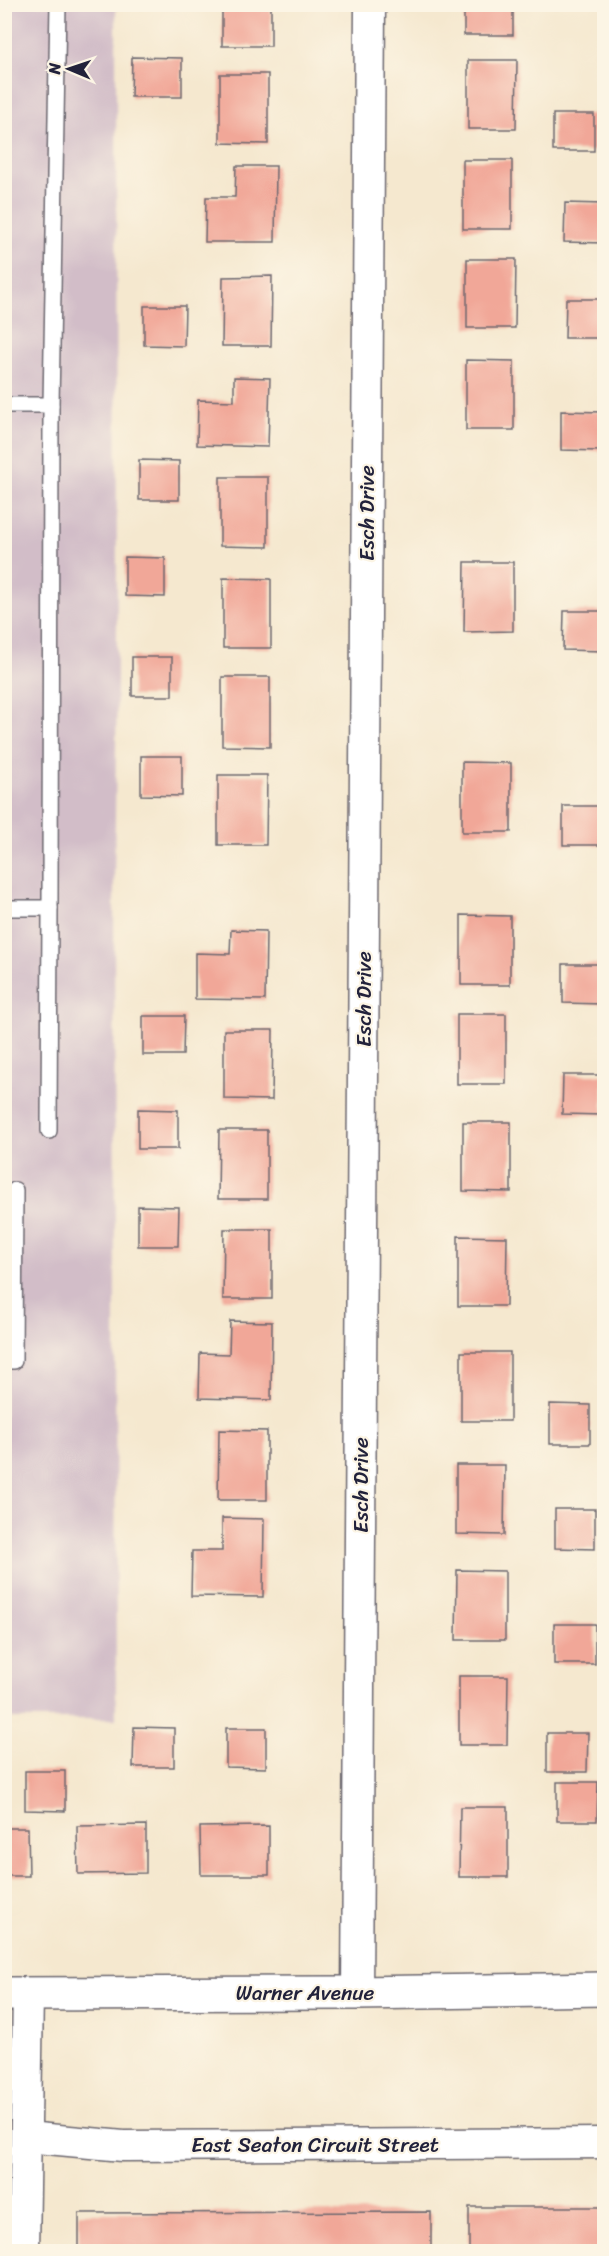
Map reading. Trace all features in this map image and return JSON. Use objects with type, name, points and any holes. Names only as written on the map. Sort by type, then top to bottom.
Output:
[{"type":"street","name":"Esch Drive","points":[[357,1993],[370,4]]},
{"type":"street","name":"Warner Avenue","points":[[16,1994],[357,1993],[604,1989]]},
{"type":"street","points":[[16,1994],[26,2137],[24,2252]]},
{"type":"street","name":"East Seaton Circuit Street","points":[[26,2137],[123,2146],[604,2144]]},
{"type":"lane","points":[[49,1131],[51,405],[58,4]]},
{"type":"lane","points":[[4,405],[51,405]]},
{"type":"lane","points":[[4,908],[50,908]]},
{"type":"lane","points":[[4,1361],[14,1361],[15,1190]]},
{"type":"shaded area","points":[[4,5],[116,5],[117,681],[114,883],[116,1719],[5,1719]]},
{"type":"building","points":[[222,4],[271,4],[271,46],[222,46]]},
{"type":"building","points":[[464,4],[513,4],[513,35],[464,35]]},
{"type":"building","points":[[132,57],[182,58],[182,97],[131,97]]},
{"type":"building","points":[[468,60],[517,60],[516,129],[468,129]]},
{"type":"building","points":[[220,74],[268,74],[268,144],[220,143]]},
{"type":"building","points":[[553,114],[594,114],[594,151],[553,151]]},
{"type":"building","points":[[463,160],[512,160],[512,229],[463,229]]},
{"type":"building","points":[[236,166],[276,166],[275,242],[205,242],[206,197],[235,197]]},
{"type":"building","points":[[565,203],[604,204],[604,243],[564,242]]},
{"type":"building","points":[[467,259],[516,259],[515,328],[467,328]]},
{"type":"building","points":[[272,276],[271,346],[222,346],[223,277]]},
{"type":"building","points":[[566,299],[604,299],[604,338],[565,338]]},
{"type":"building","points":[[144,306],[185,306],[184,346],[144,345]]},
{"type":"building","points":[[466,360],[514,361],[514,430],[466,430]]},
{"type":"building","points":[[234,377],[270,378],[268,447],[197,445],[198,400],[234,401]]},
{"type":"building","points":[[561,411],[602,412],[601,451],[561,450]]},
{"type":"building","points":[[139,460],[179,461],[179,500],[139,500]]},
{"type":"building","points":[[220,477],[268,477],[268,547],[220,546]]},
{"type":"building","points":[[125,557],[165,558],[165,597],[125,596]]},
{"type":"building","points":[[465,562],[513,562],[513,631],[464,632]]},
{"type":"building","points":[[223,578],[271,579],[271,648],[223,648]]},
{"type":"building","points":[[564,611],[604,611],[604,651],[563,650]]},
{"type":"building","points":[[132,657],[172,657],[172,696],[132,696]]},
{"type":"building","points":[[222,677],[270,677],[270,747],[222,746]]},
{"type":"building","points":[[141,756],[182,756],[182,796],[141,795]]},
{"type":"building","points":[[462,762],[511,763],[511,832],[462,832]]},
{"type":"building","points":[[218,775],[267,775],[266,845],[218,845]]},
{"type":"building","points":[[563,806],[604,806],[603,845],[563,845]]},
{"type":"building","points":[[461,915],[510,916],[510,985],[461,985]]},
{"type":"building","points":[[231,930],[266,931],[265,1000],[195,999],[195,953],[230,954]]},
{"type":"building","points":[[563,964],[604,964],[603,1004],[563,1003]]},
{"type":"building","points":[[457,1014],[506,1014],[506,1084],[457,1084]]},
{"type":"building","points":[[143,1016],[184,1016],[183,1055],[143,1055]]},
{"type":"building","points":[[224,1030],[273,1030],[272,1100],[224,1099]]},
{"type":"building","points":[[563,1075],[603,1075],[603,1115],[562,1114]]},
{"type":"building","points":[[138,1109],[178,1110],[178,1149],[138,1149]]},
{"type":"building","points":[[463,1122],[511,1122],[511,1192],[463,1191]]},
{"type":"building","points":[[219,1130],[267,1130],[267,1199],[218,1199]]},
{"type":"building","points":[[138,1206],[179,1207],[178,1246],[138,1246]]},
{"type":"building","points":[[224,1229],[272,1229],[272,1299],[223,1299]]},
{"type":"building","points":[[458,1236],[507,1237],[506,1306],[458,1306]]},
{"type":"building","points":[[230,1321],[272,1322],[271,1400],[199,1398],[200,1353],[229,1354]]},
{"type":"building","points":[[461,1352],[510,1352],[510,1421],[461,1421]]},
{"type":"building","points":[[550,1404],[590,1405],[590,1444],[550,1444]]},
{"type":"building","points":[[219,1430],[267,1431],[267,1500],[218,1500]]},
{"type":"building","points":[[456,1465],[505,1465],[504,1535],[456,1534]]},
{"type":"building","points":[[555,1509],[595,1509],[595,1549],[555,1548]]},
{"type":"building","points":[[222,1518],[264,1519],[263,1597],[191,1596],[192,1551],[222,1551]]},
{"type":"building","points":[[457,1570],[505,1571],[505,1640],[456,1640]]},
{"type":"building","points":[[554,1624],[595,1624],[595,1664],[554,1664]]},
{"type":"building","points":[[459,1676],[508,1676],[507,1745],[459,1745]]},
{"type":"building","points":[[134,1727],[174,1728],[174,1767],[133,1767]]},
{"type":"building","points":[[226,1728],[266,1728],[266,1768],[226,1767]]},
{"type":"building","points":[[547,1733],[588,1733],[587,1772],[547,1772]]},
{"type":"building","points":[[25,1771],[65,1771],[65,1811],[25,1810]]},
{"type":"building","points":[[557,1782],[598,1782],[597,1821],[557,1821]]},
{"type":"building","points":[[460,1807],[508,1807],[508,1877],[459,1877]]},
{"type":"building","points":[[146,1825],[146,1873],[78,1874],[77,1826]]},
{"type":"building","points":[[269,1826],[269,1875],[201,1875],[200,1827]]},
{"type":"building","points":[[4,1828],[28,1828],[29,1876],[4,1876]]},
{"type":"building","points":[[469,2207],[604,2207],[604,2252],[469,2252]]},
{"type":"building","points":[[431,2212],[431,2252],[79,2252],[79,2213]]}]
